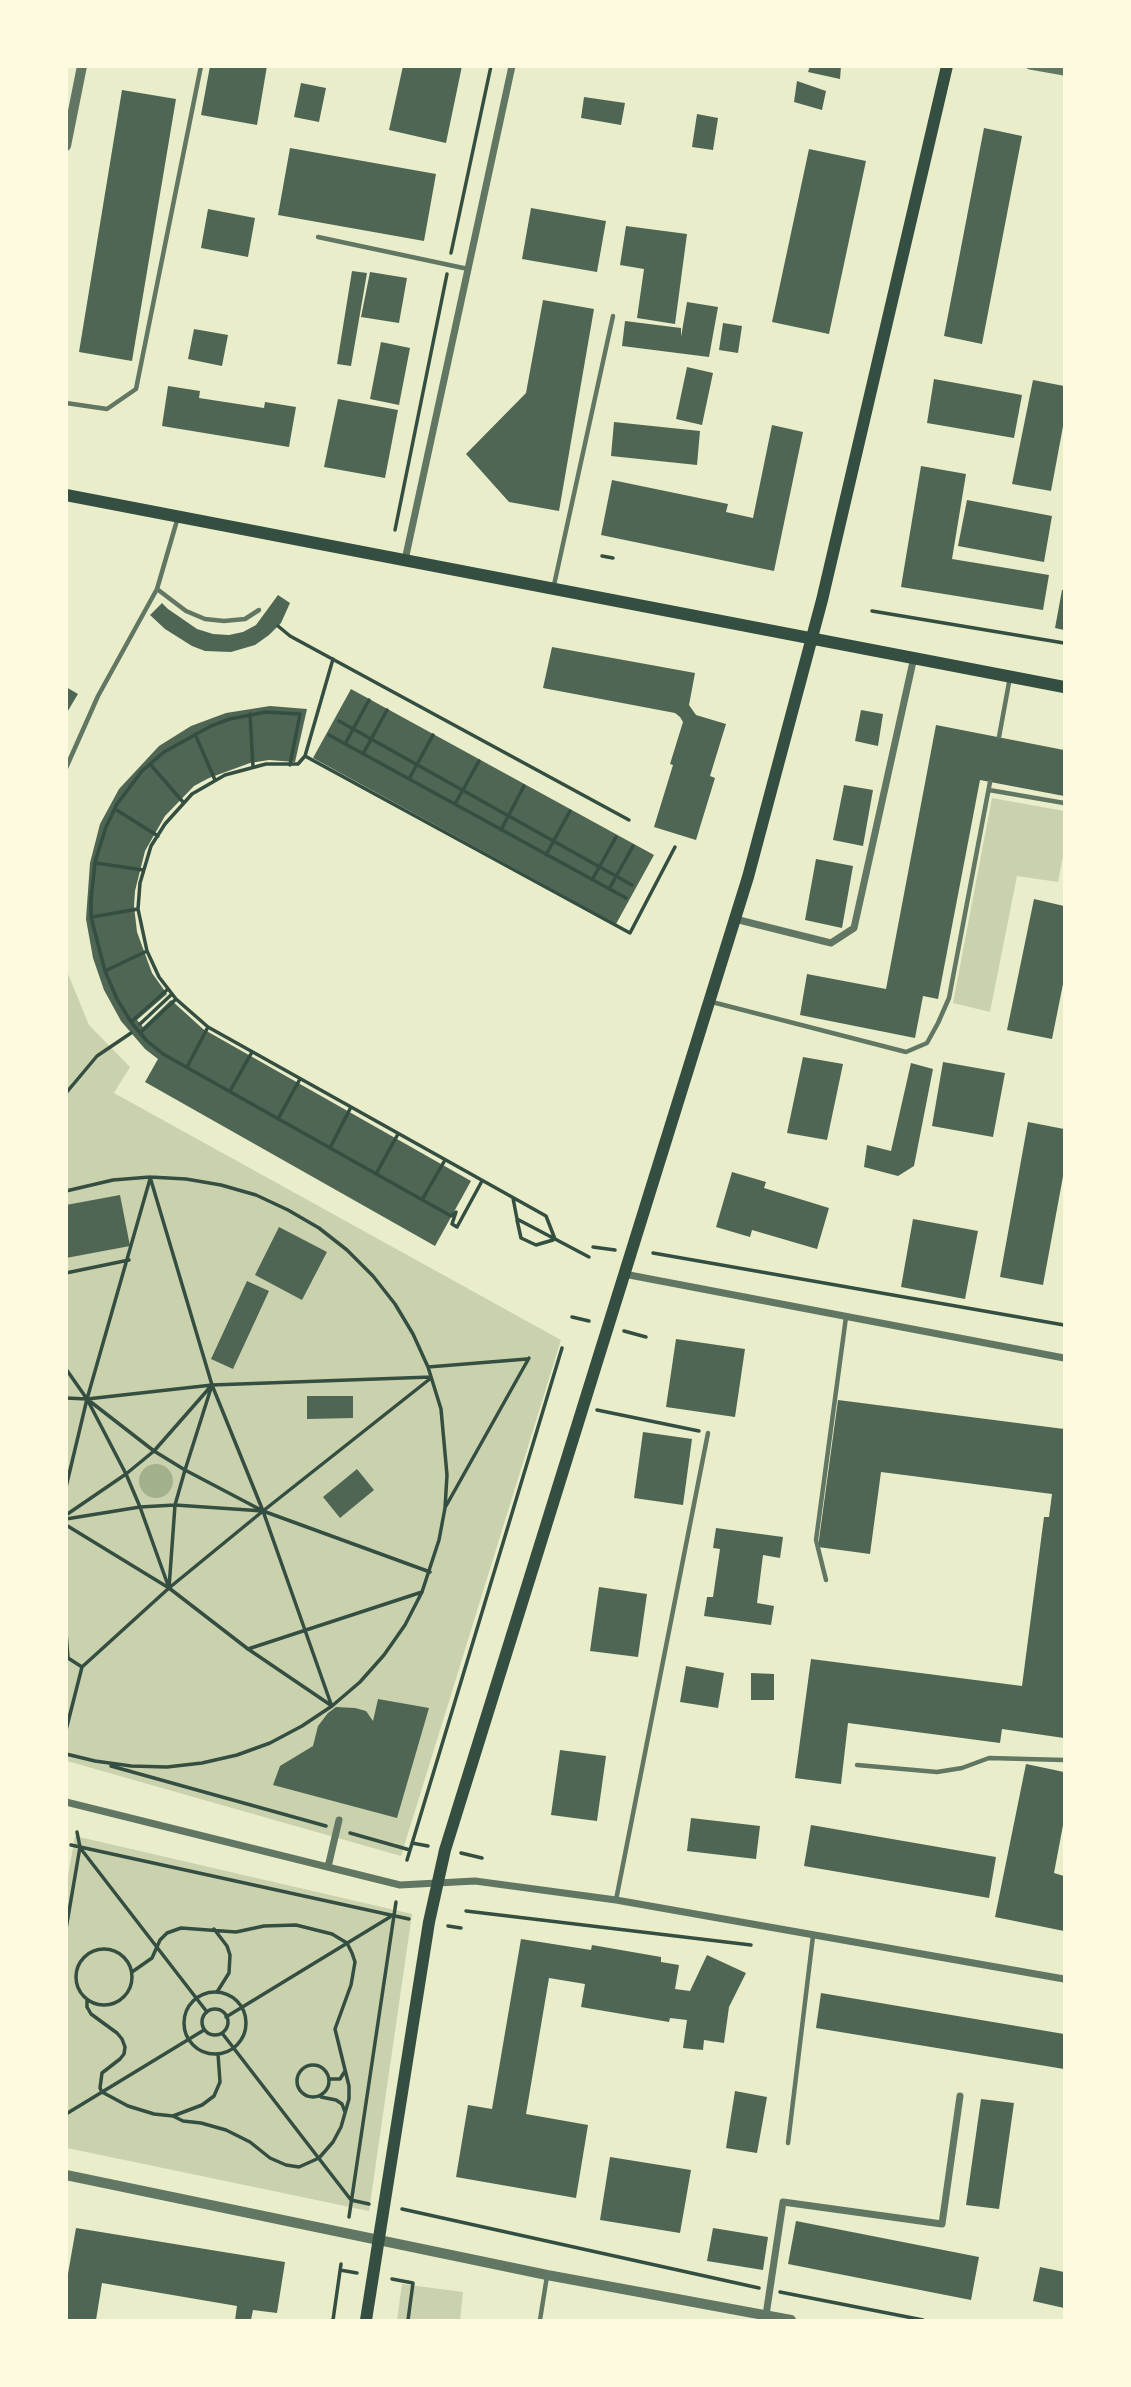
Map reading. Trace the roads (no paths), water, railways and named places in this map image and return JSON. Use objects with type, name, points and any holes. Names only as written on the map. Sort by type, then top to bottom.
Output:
[{"type":"main road","points":[[366,2320],[429,1923],[445,1850],[735,919],[813,637],[947,66]]},
{"type":"main road","points":[[66,495],[1065,687]]},
{"type":"street","points":[[67,145],[82,66]]},
{"type":"street","points":[[405,560],[512,66]]},
{"type":"street","points":[[1030,66],[1064,72]]},
{"type":"street","points":[[735,919],[831,943],[853,929],[914,657]]},
{"type":"street","points":[[624,1275],[1065,1358]]},
{"type":"street","points":[[66,1802],[400,1885],[475,1881],[616,1900],[1065,1979]]},
{"type":"street","points":[[328,1867],[339,1820]]},
{"type":"street","points":[[766,2315],[783,2202],[942,2224],[960,2096]]},
{"type":"street","points":[[66,2175],[547,2275],[790,2320]]},
{"type":"lane","points":[[66,403],[107,409],[136,389],[201,66]]},
{"type":"lane","points":[[318,237],[468,269]]},
{"type":"lane","points":[[553,588],[613,316]]},
{"type":"lane","points":[[66,768],[98,696],[157,589],[178,516]]},
{"type":"lane","points":[[157,589],[186,611],[205,618],[224,621],[245,619],[259,610]]},
{"type":"lane","points":[[999,737],[1010,676]]},
{"type":"lane","points":[[709,1001],[906,1052],[927,1043],[948,998],[990,782]]},
{"type":"lane","points":[[989,790],[1065,803]]},
{"type":"lane","points":[[827,1580],[816,1540],[846,1317]]},
{"type":"lane","points":[[616,1900],[708,1433]]},
{"type":"lane","points":[[857,1765],[937,1772],[962,1768],[989,1758],[1065,1760]]},
{"type":"lane","points":[[788,2143],[813,1935]]},
{"type":"lane","points":[[540,2320],[547,2275]]}]
